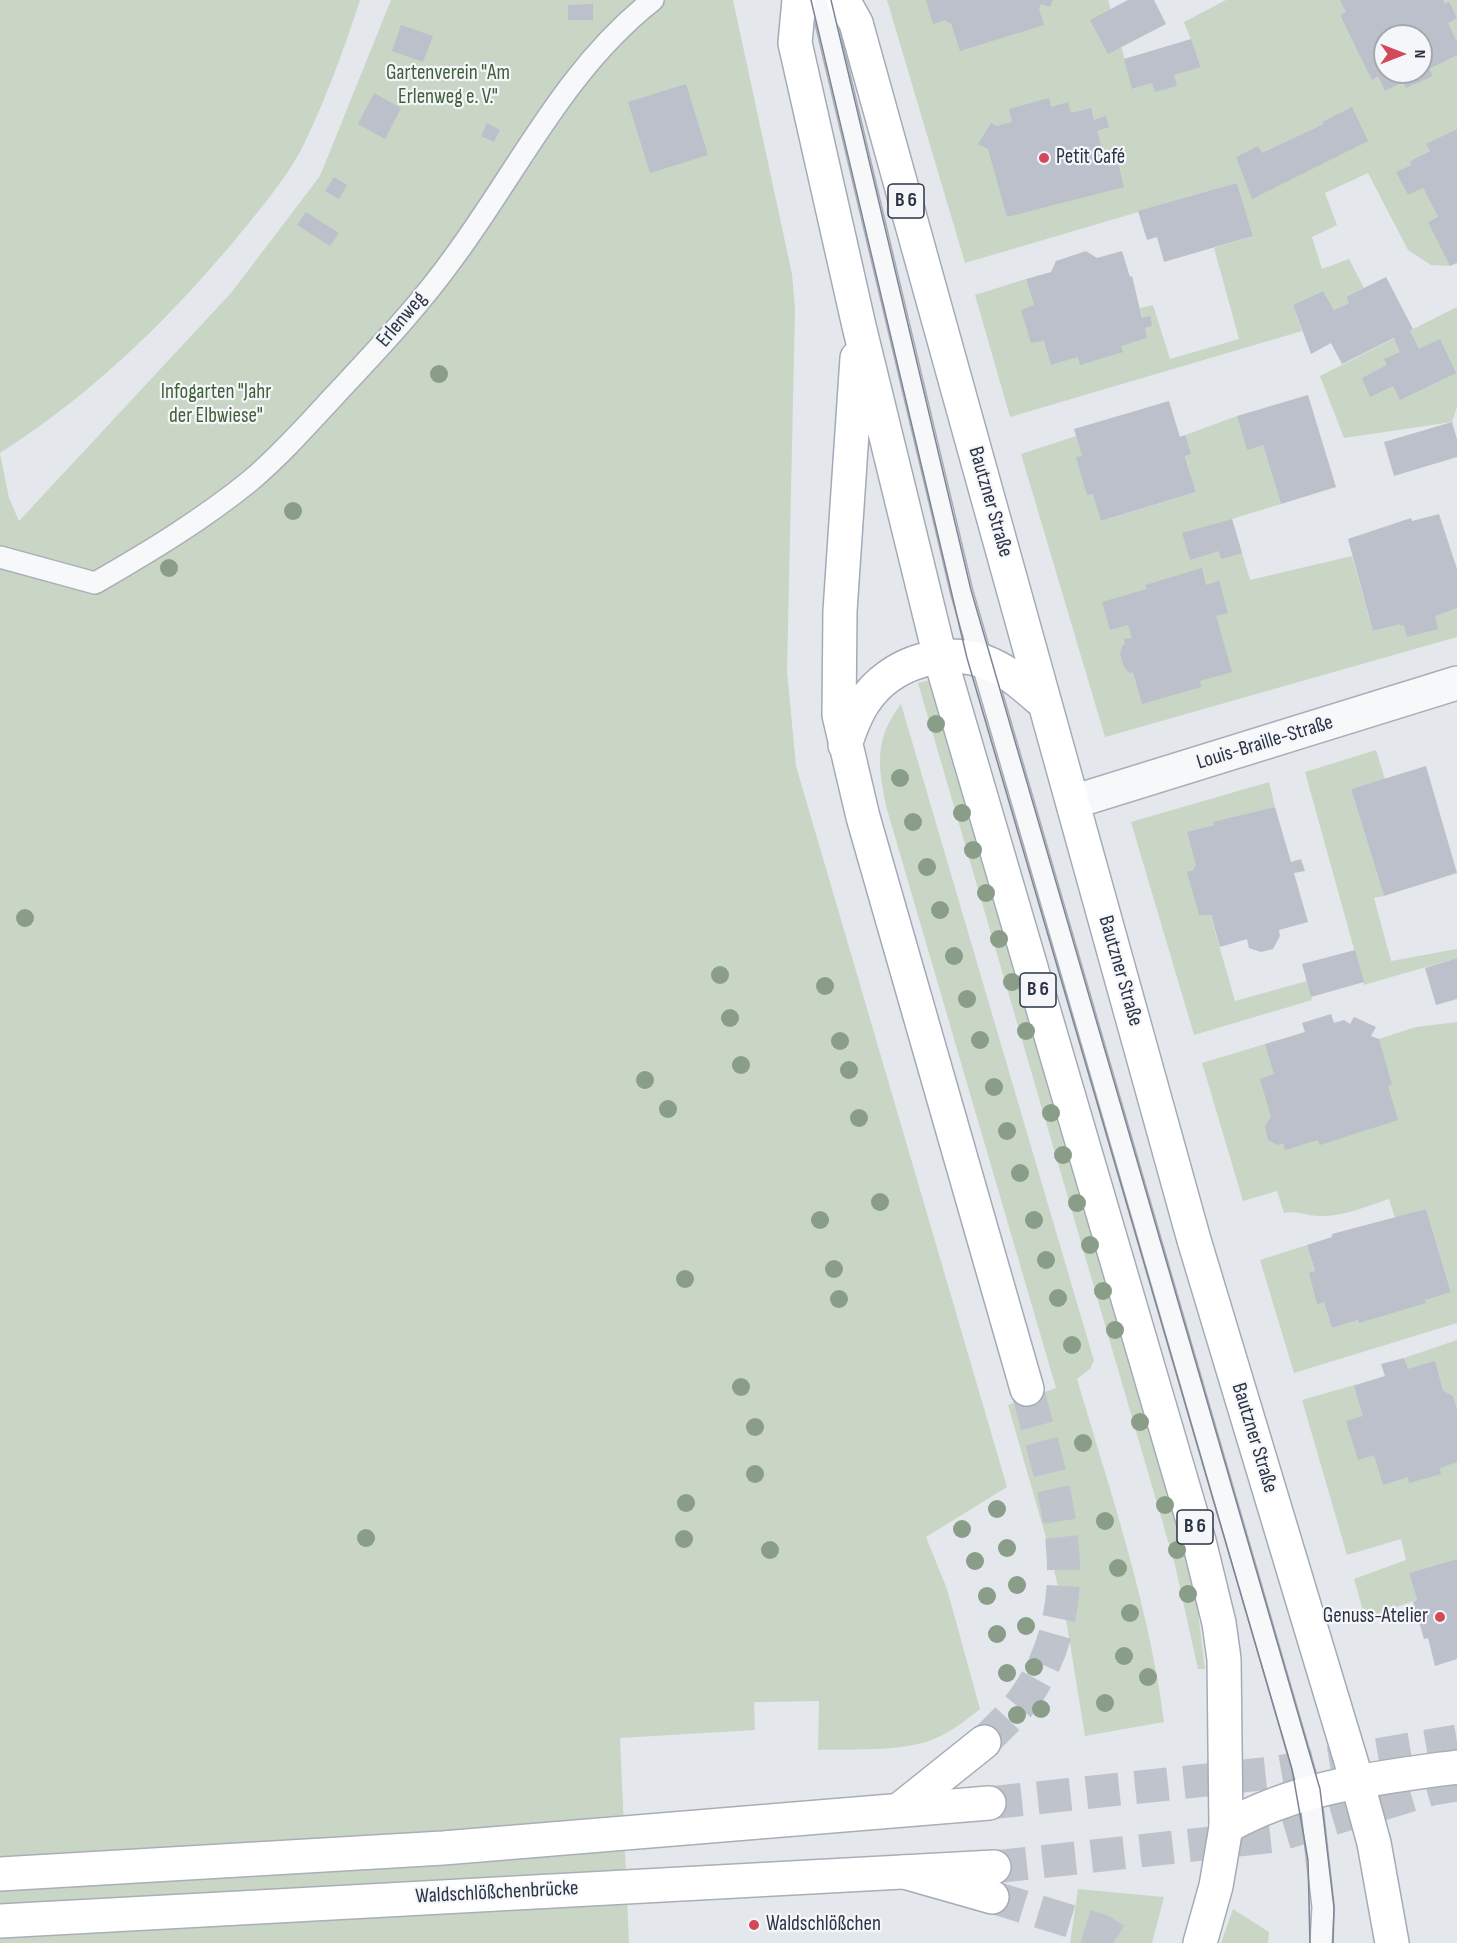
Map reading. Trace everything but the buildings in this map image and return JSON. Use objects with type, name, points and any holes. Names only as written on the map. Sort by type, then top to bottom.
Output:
[{"type":"main road","name":"B 6","points":[[799,0],[795,43],[859,326],[940,657],[1199,1541],[1219,1623],[1224,1659],[1226,1827],[1216,1886],[1200,1943]]},
{"type":"main road","name":"Bautzner Straße","points":[[843,0],[856,23],[1194,1240],[1357,1781],[1374,1843],[1392,1943]]},
{"type":"main road","points":[[859,326],[840,611],[838,696],[845,745],[863,817],[1027,1389]]},
{"type":"main road","points":[[845,745],[864,701],[882,681],[901,668],[940,657],[982,661],[1017,679],[1044,703]]},
{"type":"main road","points":[[899,1810],[984,1742]]},
{"type":"main road","points":[[1226,1827],[1259,1808],[1310,1792],[1357,1781],[1457,1767]]},
{"type":"main road","points":[[0,1874],[443,1848],[989,1803]]},
{"type":"main road","name":"Waldschlößchenbrücke","points":[[0,1921],[445,1895],[904,1872],[993,1882]]},
{"type":"street","name":"Louis-Braille-Straße","points":[[1073,802],[1457,684]]},
{"type":"lane","name":"Erlenweg","points":[[0,557],[95,583],[154,549],[243,486],[307,426],[394,331],[455,256],[548,113],[573,80],[612,34],[653,0]]},
{"type":"lane","points":[[821,0],[959,581],[1310,1792],[1323,1907],[1321,1943]]},
{"type":"green space","points":[[0,0],[360,0],[334,75],[302,148],[288,172],[262,207],[182,300],[126,356],[65,407],[0,453]]},
{"type":"green space","points":[[391,0],[733,0],[792,274],[795,309],[787,671],[796,766],[1007,1487],[926,1537],[947,1589],[980,1709],[952,1730],[934,1739],[906,1746],[818,1750],[819,1701],[754,1702],[755,1730],[620,1738],[629,1943],[0,1943],[0,453],[9,498],[19,521],[231,293],[320,176]]},
{"type":"green space","points":[[887,0],[1108,0],[1133,89],[1201,66],[1184,22],[1226,0],[1457,0],[1457,129],[1427,144],[1430,151],[1410,161],[1411,165],[1397,172],[1408,195],[1423,188],[1438,217],[1429,222],[1450,266],[1431,265],[1408,250],[1368,173],[1325,193],[1337,225],[1312,237],[1322,269],[1349,259],[1364,288],[1346,297],[1349,303],[1334,310],[1323,291],[1293,305],[1302,331],[1010,417],[975,295],[1026,279],[1052,364],[1147,338],[1140,308],[1153,305],[1170,359],[1239,339],[1214,248],[1253,236],[1237,183],[965,263]]},
{"type":"green space","points":[[1457,307],[1457,407],[1452,422],[1344,438],[1320,376]]},
{"type":"green space","points":[[1237,416],[1247,449],[1263,445],[1281,504],[1232,519],[1250,580],[1352,556],[1373,631],[1457,608],[1457,637],[1105,737],[1021,454],[1076,436],[1102,521],[1196,492],[1180,437]]},
{"type":"green space","points":[[930,680],[1185,1554],[1196,1595],[1205,1669],[1198,1669],[1175,1565],[918,683]]},
{"type":"green space","points":[[901,704],[1094,1361],[1090,1369],[1077,1379],[1139,1592],[1164,1722],[1085,1736],[1067,1625],[1049,1548],[1008,1405],[1056,1388],[883,791],[880,765],[882,741],[892,717]]},
{"type":"green space","points":[[1376,750],[1385,779],[1351,789],[1384,896],[1374,898],[1391,961],[1457,949],[1457,958],[1364,985],[1305,772]]},
{"type":"green space","points":[[1269,782],[1275,807],[1187,833],[1235,1001],[1307,981],[1312,1000],[1194,1035],[1131,822]]},
{"type":"green space","points":[[1457,1022],[1457,1323],[1294,1373],[1260,1260],[1307,1245],[1332,1328],[1451,1291],[1426,1209],[1395,1218],[1389,1199],[1346,1213],[1321,1216],[1294,1212],[1284,1213],[1277,1191],[1243,1201],[1202,1063],[1265,1044],[1379,1039],[1416,1027]]},
{"type":"green space","points":[[1457,1340],[1457,1559],[1409,1573],[1417,1600],[1365,1618],[1354,1579],[1406,1560],[1401,1539],[1347,1555],[1302,1400],[1407,1370],[1404,1358]]},
{"type":"green space","points":[[1078,1889],[1164,1897],[1152,1943],[1070,1943]]},
{"type":"green space","points":[[1233,1909],[1269,1932],[1268,1943],[1221,1943]]},
{"type":"tunnel","points":[[984,1742],[1016,1709],[1032,1687],[1050,1650],[1060,1614],[1063,1576],[1062,1539],[1056,1502],[1027,1389]]},
{"type":"tunnel","points":[[989,1803],[1272,1773],[1457,1741]]},
{"type":"tunnel","points":[[994,1867],[1275,1836],[1432,1789],[1457,1785]]},
{"type":"tunnel","points":[[992,1897],[1102,1931],[1121,1943]]},
{"type":"tram line","points":[[811,0],[967,658],[1292,1769],[1308,1860],[1310,1943]]},
{"type":"tram line","points":[[831,0],[971,590],[1320,1789],[1334,1908],[1333,1943]]},
{"type":"place","name":"Petit Café","points":[[1044,158]]},
{"type":"place","name":"Genuss-Atelier","points":[[1440,1617]]},
{"type":"place","name":"Waldschlößchen","points":[[754,1925]]},
{"type":"park label","name":"Gartenverein \"Am Erlenweg e. V.\"","points":[[448,86]]},
{"type":"park label","name":"Infogarten \"Jahr der Elbwiese\"","points":[[216,405]]}]
